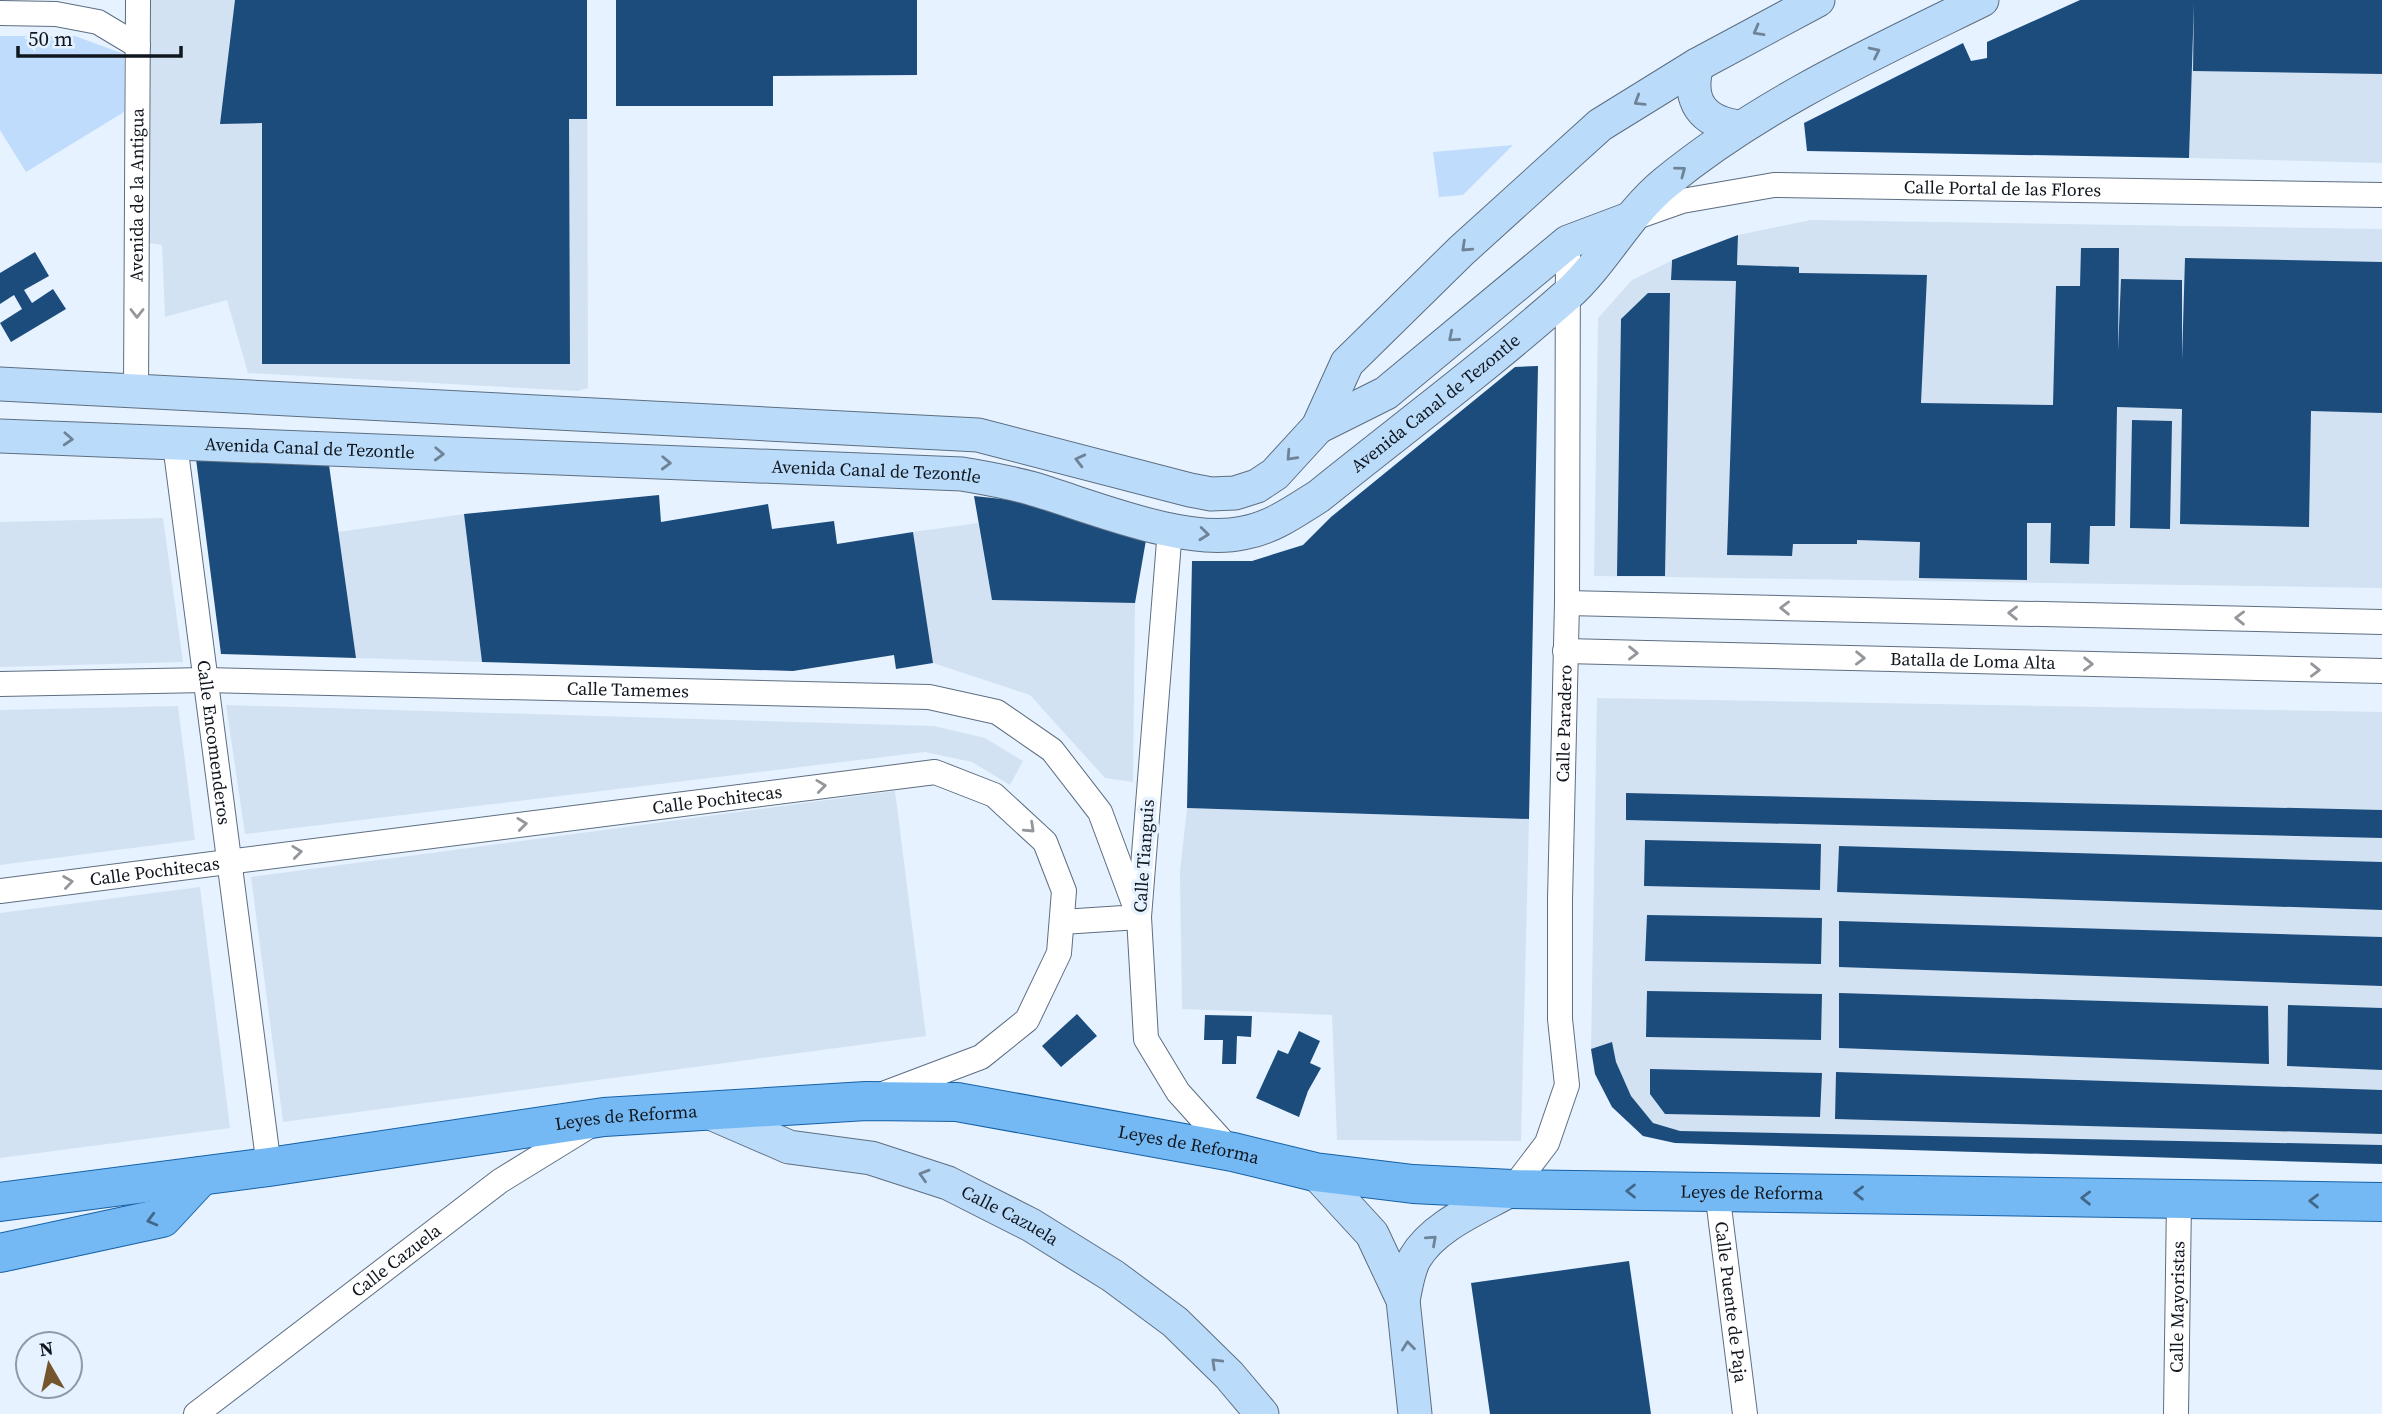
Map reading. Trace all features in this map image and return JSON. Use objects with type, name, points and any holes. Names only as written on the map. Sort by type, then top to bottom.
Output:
[{"type":"main road","name":"Avenida Canal de Tezontle","points":[[0,384],[978,435],[1211,494],[1235,493],[1257,486],[1275,474],[1318,428],[1347,363],[1461,251],[1601,125],[1697,65],[1818,0]]},
{"type":"main road","name":"Avenida Canal de Tezontle","points":[[0,436],[962,474],[1026,487],[1170,529],[1211,536],[1243,533],[1280,521],[1319,496],[1569,293],[1629,219],[1663,184],[1739,127],[1944,10],[1982,0]]},
{"type":"main road","points":[[1697,65],[1693,79],[1695,101],[1706,116],[1720,125],[1739,127]]},
{"type":"main road","name":"Avenida Canal de Tezontle","points":[[1318,428],[1385,393],[1568,242],[1629,219]]},
{"type":"main road","name":"Leyes de Reforma","points":[[0,1202],[269,1167],[604,1117],[866,1101],[957,1102],[1233,1152],[1315,1172],[1412,1184],[1512,1189],[2382,1202]]},
{"type":"main road","name":"Calle Cazuela","points":[[706,1111],[789,1147],[871,1158],[948,1182],[1031,1225],[1113,1276],[1175,1322],[1229,1375],[1262,1414]]},
{"type":"main road","points":[[1315,1172],[1372,1234],[1403,1300],[1415,1414]]},
{"type":"main road","points":[[0,1253],[162,1218],[201,1176]]},
{"type":"main road","points":[[1403,1300],[1414,1259],[1429,1241],[1458,1220],[1512,1189]]},
{"type":"street","name":"Avenida de la Antigua","points":[[136,391],[138,0]]},
{"type":"street","points":[[0,13],[56,14],[98,22],[138,46]]},
{"type":"street","name":"Calle Portal de las Flores","points":[[1629,219],[1682,201],[1774,185],[2382,195]]},
{"type":"street","name":"Calle Paradero","points":[[1512,1189],[1547,1143],[1567,1084],[1560,1019],[1559,900],[1567,603],[1568,242]]},
{"type":"street","name":"Calle Encomenderos","points":[[175,444],[269,1167]]},
{"type":"street","name":"Calle Tianguis","points":[[1170,529],[1139,917],[1146,1039],[1178,1092],[1233,1152]]},
{"type":"street","points":[[1567,603],[2382,622]]},
{"type":"street","name":"Batalla de Loma Alta","points":[[1565,651],[2382,671]]},
{"type":"street","name":"Calle Tamemes","points":[[0,684],[206,680],[929,697],[997,712],[1052,750],[1100,812],[1139,917]]},
{"type":"street","name":"Calle Pochitecas","points":[[0,891],[936,772],[994,795],[1045,842],[1064,891],[1059,953],[1027,1020],[981,1057],[866,1101]]},
{"type":"street","points":[[1062,922],[1139,917]]},
{"type":"street","name":"Calle Cazuela","points":[[196,1414],[500,1181],[604,1117]]},
{"type":"street","name":"Calle Puente de Paja","points":[[1717,1191],[1745,1414]]},
{"type":"street","name":"Calle Mayoristas","points":[[2176,1414],[2179,1200]]},
{"type":"shaded area","points":[[149,0],[587,0],[588,388],[578,391],[248,373],[227,300],[165,317],[162,245],[148,243]]},
{"type":"shaded area","points":[[2194,0],[2382,0],[2382,163],[2189,158]]},
{"type":"shaded area","points":[[0,36],[75,36],[124,54],[124,112],[26,172],[0,130]]},
{"type":"shaded area","points":[[1513,145],[1463,195],[1439,197],[1433,152]]},
{"type":"shaded area","points":[[1811,220],[2382,229],[2382,588],[1594,576],[1598,318],[1632,280],[1671,261],[1671,279],[1736,281],[1738,235]]},
{"type":"shaded area","points":[[464,514],[482,662],[356,658],[338,532]]},
{"type":"shaded area","points":[[163,518],[183,662],[0,667],[0,522]]},
{"type":"shaded area","points":[[978,523],[992,600],[1135,603],[1133,782],[1105,778],[1030,695],[933,663],[913,532]]},
{"type":"shaded area","points":[[1597,698],[2382,712],[2382,1164],[1675,1143],[1643,1136],[1612,1107],[1595,1074],[1591,1049]]},
{"type":"shaded area","points":[[226,705],[934,726],[985,738],[1023,761],[1010,785],[972,762],[925,752],[245,834]]},
{"type":"shaded area","points":[[178,706],[195,840],[0,865],[0,710]]},
{"type":"shaded area","points":[[895,791],[926,1036],[283,1122],[251,877]]},
{"type":"shaded area","points":[[1187,808],[1529,819],[1521,1141],[1337,1140],[1332,1015],[1182,1009],[1180,872]]},
{"type":"shaded area","points":[[200,887],[230,1128],[0,1158],[0,913]]},
{"type":"building","points":[[235,0],[587,0],[587,119],[569,119],[570,364],[262,364],[262,123],[220,124]]},
{"type":"building","points":[[616,0],[917,0],[917,75],[773,76],[773,106],[616,106]]},
{"type":"building","points":[[2080,0],[2382,0],[2382,74],[2193,71],[2194,3],[2189,158],[1807,151],[1804,123],[1963,43],[1971,61],[1987,58],[1987,42]]},
{"type":"building","points":[[1738,235],[1737,265],[1799,267],[1799,273],[1927,275],[1921,403],[2053,405],[2056,286],[2080,286],[2081,248],[2119,248],[2118,351],[2121,279],[2182,280],[2182,360],[2185,258],[2382,262],[2382,413],[2311,411],[2309,527],[2180,524],[2182,409],[2117,407],[2115,526],[2090,526],[2089,564],[2050,563],[2051,523],[2027,523],[2027,580],[1919,578],[1920,542],[1857,540],[1857,544],[1793,544],[1792,556],[1727,555],[1736,281],[1671,280],[1672,260]]},
{"type":"building","points":[[35,252],[49,276],[24,290],[32,303],[53,289],[66,309],[11,342],[0,323],[22,309],[14,295],[0,304],[0,273]]},
{"type":"building","points":[[1648,293],[1670,293],[1665,576],[1617,576],[1621,319]]},
{"type":"building","points":[[1538,366],[1529,819],[1187,808],[1192,561],[1252,561],[1303,545],[1331,517],[1515,367]]},
{"type":"building","points":[[2132,420],[2172,421],[2170,529],[2130,528]]},
{"type":"building","points":[[196,459],[329,465],[356,658],[221,654]]},
{"type":"building","points":[[659,495],[661,522],[768,504],[772,529],[834,521],[837,544],[913,532],[933,663],[896,669],[894,655],[793,671],[482,662],[464,514]]},
{"type":"building","points":[[974,496],[1039,503],[1146,540],[1135,603],[992,600]]},
{"type":"building","points":[[1626,793],[2382,810],[2382,838],[1626,820]]},
{"type":"building","points":[[1645,840],[1821,844],[1820,890],[1644,886]]},
{"type":"building","points":[[1839,846],[2382,862],[2382,910],[1837,892]]},
{"type":"building","points":[[1647,915],[1822,918],[1821,964],[1645,961]]},
{"type":"building","points":[[1839,921],[2382,937],[2382,986],[1839,967]]},
{"type":"building","points":[[1647,991],[1822,994],[1821,1040],[1646,1037]]},
{"type":"building","points":[[1839,993],[2268,1006],[2269,1064],[1839,1048]]},
{"type":"building","points":[[2288,1005],[2382,1008],[2382,1070],[2287,1066]]},
{"type":"building","points":[[1077,1014],[1097,1036],[1061,1067],[1042,1046]]},
{"type":"building","points":[[1205,1015],[1252,1016],[1251,1037],[1237,1036],[1236,1064],[1222,1064],[1223,1040],[1204,1040]]},
{"type":"building","points":[[1299,1031],[1320,1041],[1310,1063],[1321,1068],[1308,1091],[1299,1117],[1256,1098],[1278,1050],[1288,1054]]},
{"type":"building","points":[[1612,1042],[1616,1062],[1631,1096],[1653,1123],[1680,1131],[2382,1145],[2382,1164],[1675,1143],[1643,1136],[1612,1107],[1595,1074],[1591,1049]]},
{"type":"building","points":[[1650,1069],[1822,1073],[1820,1117],[1665,1114],[1650,1094]]},
{"type":"building","points":[[1836,1072],[2382,1090],[2382,1134],[1835,1119]]},
{"type":"building","points":[[1629,1261],[1651,1414],[1490,1414],[1471,1283]]}]
